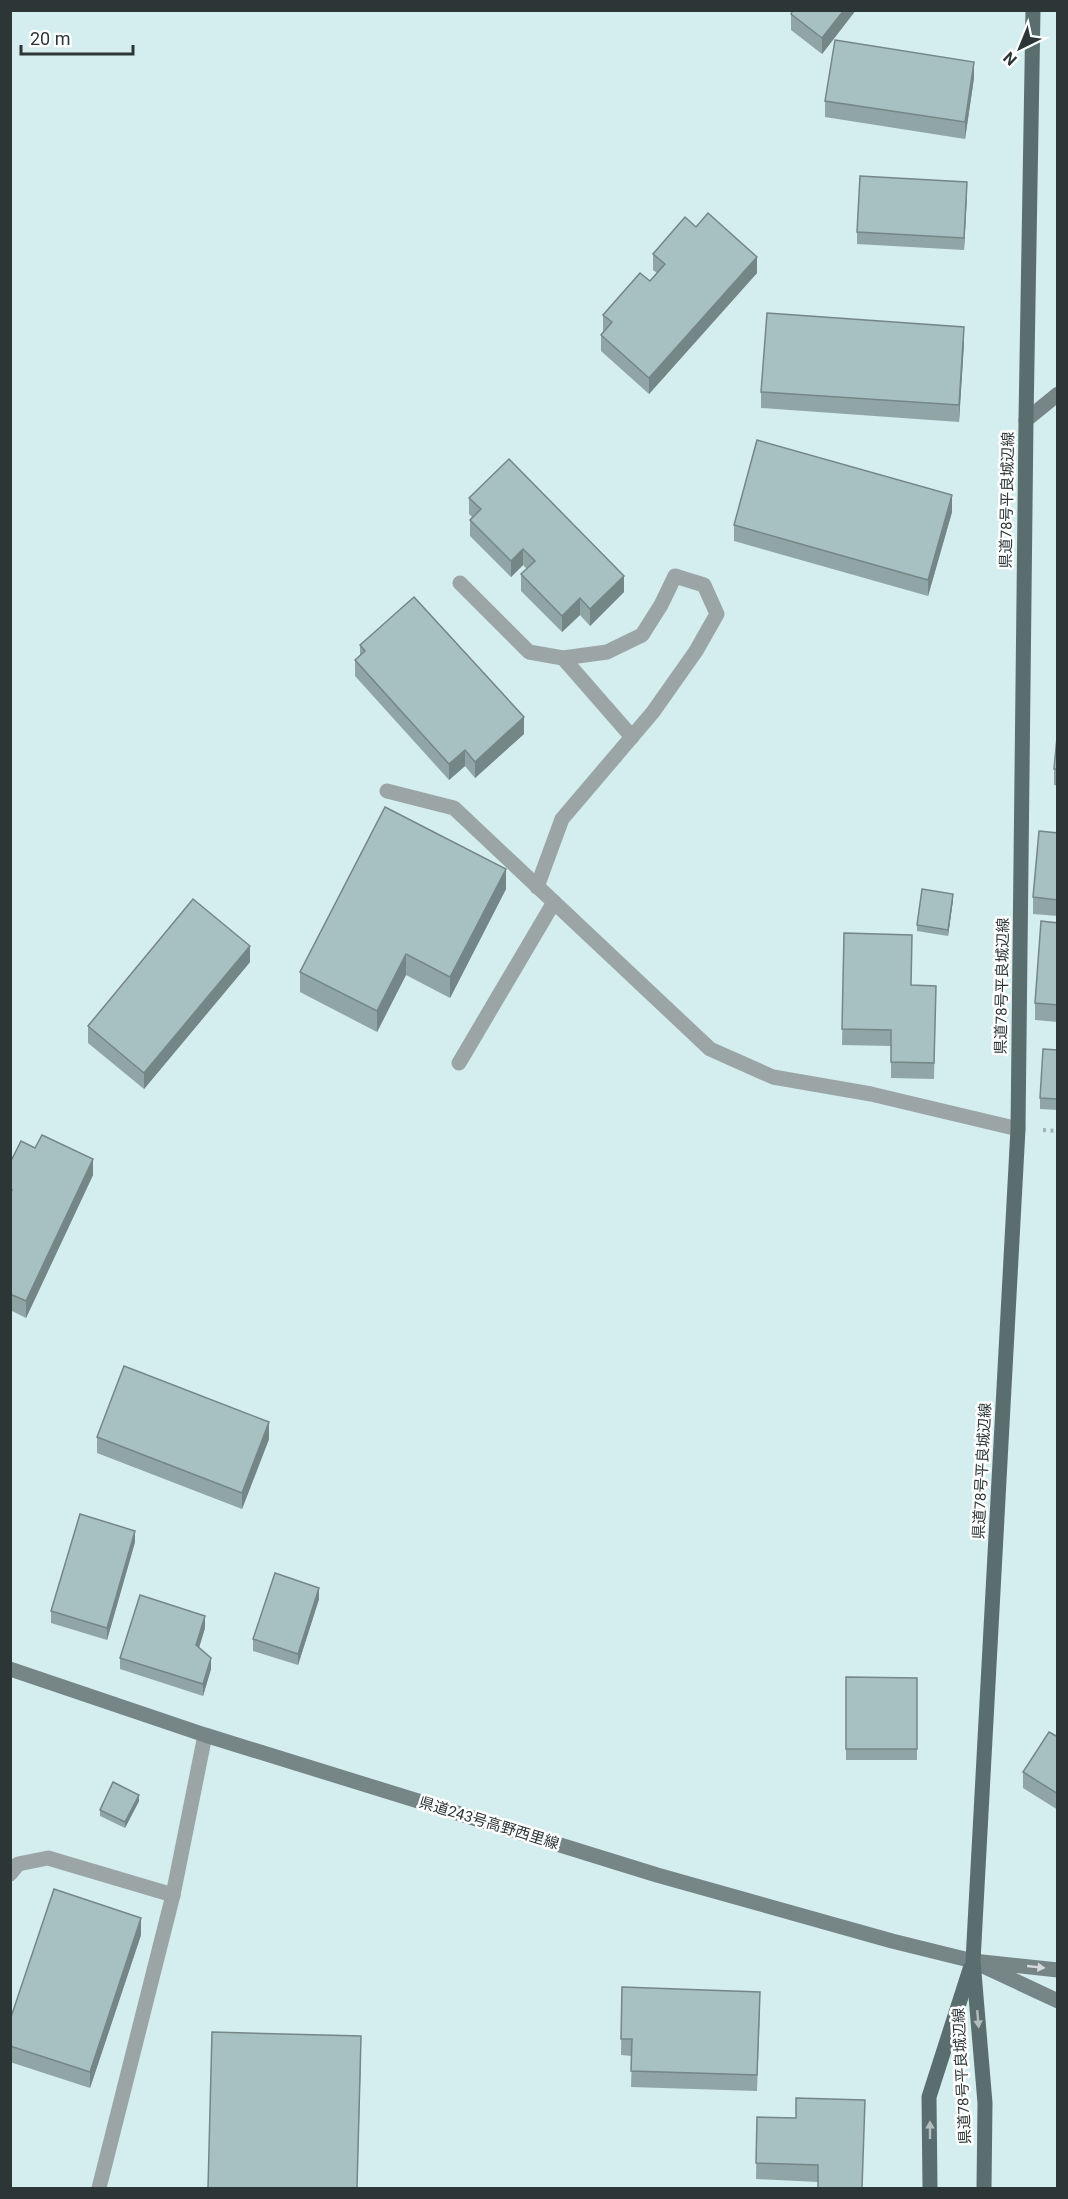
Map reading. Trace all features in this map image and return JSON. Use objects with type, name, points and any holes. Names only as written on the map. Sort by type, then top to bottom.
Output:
[{"type":"main road","name":"県道78号平良城辺線","points":[[984,2188],[985,2103],[973,1961],[1018,1129],[1033,10]]},
{"type":"main road","points":[[1026,420],[1058,394]]},
{"type":"main road","name":"県道243号高野西里線","points":[[10,1669],[205,1734],[657,1875],[892,1941],[973,1961]]},
{"type":"main road","name":"県道78号平良城辺線","points":[[930,2188],[929,2097],[973,1961]]},
{"type":"main road","points":[[973,1961],[1058,1970]]},
{"type":"main road","points":[[973,1961],[1058,2001]]},
{"type":"street","points":[[460,583],[529,652],[563,658],[607,652],[642,635],[661,605],[675,576],[704,585],[717,614],[696,651],[653,712],[562,819],[537,887]]},
{"type":"street","points":[[563,658],[632,737]]},
{"type":"street","points":[[387,791],[454,808],[710,1049],[773,1077],[871,1094],[1018,1129]]},
{"type":"street","points":[[459,1063],[554,902]]},
{"type":"street","points":[[99,2188],[173,1894],[205,1734]]},
{"type":"street","points":[[10,1874],[18,1864],[48,1858],[173,1894]]},
{"type":"building","points":[[793,10],[844,10],[822,38],[791,14]]},
{"type":"building","points":[[835,40],[974,62],[965,122],[825,101]]},
{"type":"building","points":[[860,176],[967,182],[964,238],[857,232]]},
{"type":"building","points":[[708,213],[757,257],[649,378],[601,335],[612,322],[603,315],[640,273],[650,281],[665,264],[653,254],[685,217],[696,227]]},
{"type":"building","points":[[767,313],[964,327],[959,405],[761,392]]},
{"type":"building","points":[[757,440],[952,495],[928,580],[734,525]]},
{"type":"building","points":[[509,459],[624,576],[590,609],[580,598],[562,616],[521,574],[535,561],[523,549],[511,561],[470,520],[481,509],[469,498]]},
{"type":"building","points":[[414,597],[524,717],[475,762],[465,750],[449,764],[355,660],[365,651],[360,645]]},
{"type":"building","points":[[1057,737],[1058,769],[1054,769]]},
{"type":"building","points":[[385,807],[506,869],[450,977],[406,954],[377,1011],[300,972]]},
{"type":"building","points":[[1039,831],[1058,833],[1058,900],[1033,897]]},
{"type":"building","points":[[922,889],[953,894],[948,930],[917,925]]},
{"type":"building","points":[[193,899],[250,946],[144,1073],[88,1026]]},
{"type":"building","points":[[1041,921],[1058,923],[1058,1005],[1035,1003]]},
{"type":"building","points":[[844,933],[912,935],[911,985],[936,986],[934,1063],[891,1062],[891,1030],[842,1029]]},
{"type":"building","points":[[1043,1049],[1058,1050],[1058,1099],[1040,1098]]},
{"type":"building","points":[[42,1135],[93,1159],[26,1301],[10,1294],[10,1194],[12,1190],[10,1189],[10,1163],[21,1141],[35,1148]]},
{"type":"building","points":[[124,1366],[269,1422],[242,1493],[97,1437]]},
{"type":"building","points":[[80,1514],[135,1531],[107,1628],[51,1611]]},
{"type":"building","points":[[275,1573],[319,1588],[298,1654],[253,1639]]},
{"type":"building","points":[[140,1595],[205,1616],[196,1645],[211,1658],[203,1684],[120,1658]]},
{"type":"building","points":[[846,1677],[917,1678],[917,1749],[846,1749]]},
{"type":"building","points":[[1049,1732],[1058,1737],[1058,1794],[1023,1772]]},
{"type":"building","points":[[113,1782],[139,1795],[125,1822],[100,1810]]},
{"type":"building","points":[[54,1889],[141,1918],[90,2072],[10,2046],[10,2020]]},
{"type":"building","points":[[622,1987],[760,1992],[757,2075],[631,2071],[632,2039],[621,2039]]},
{"type":"building","points":[[212,2032],[361,2036],[357,2188],[208,2188]]},
{"type":"building","points":[[796,2098],[865,2100],[862,2188],[818,2188],[818,2165],[756,2163],[757,2117],[796,2118]]}]
